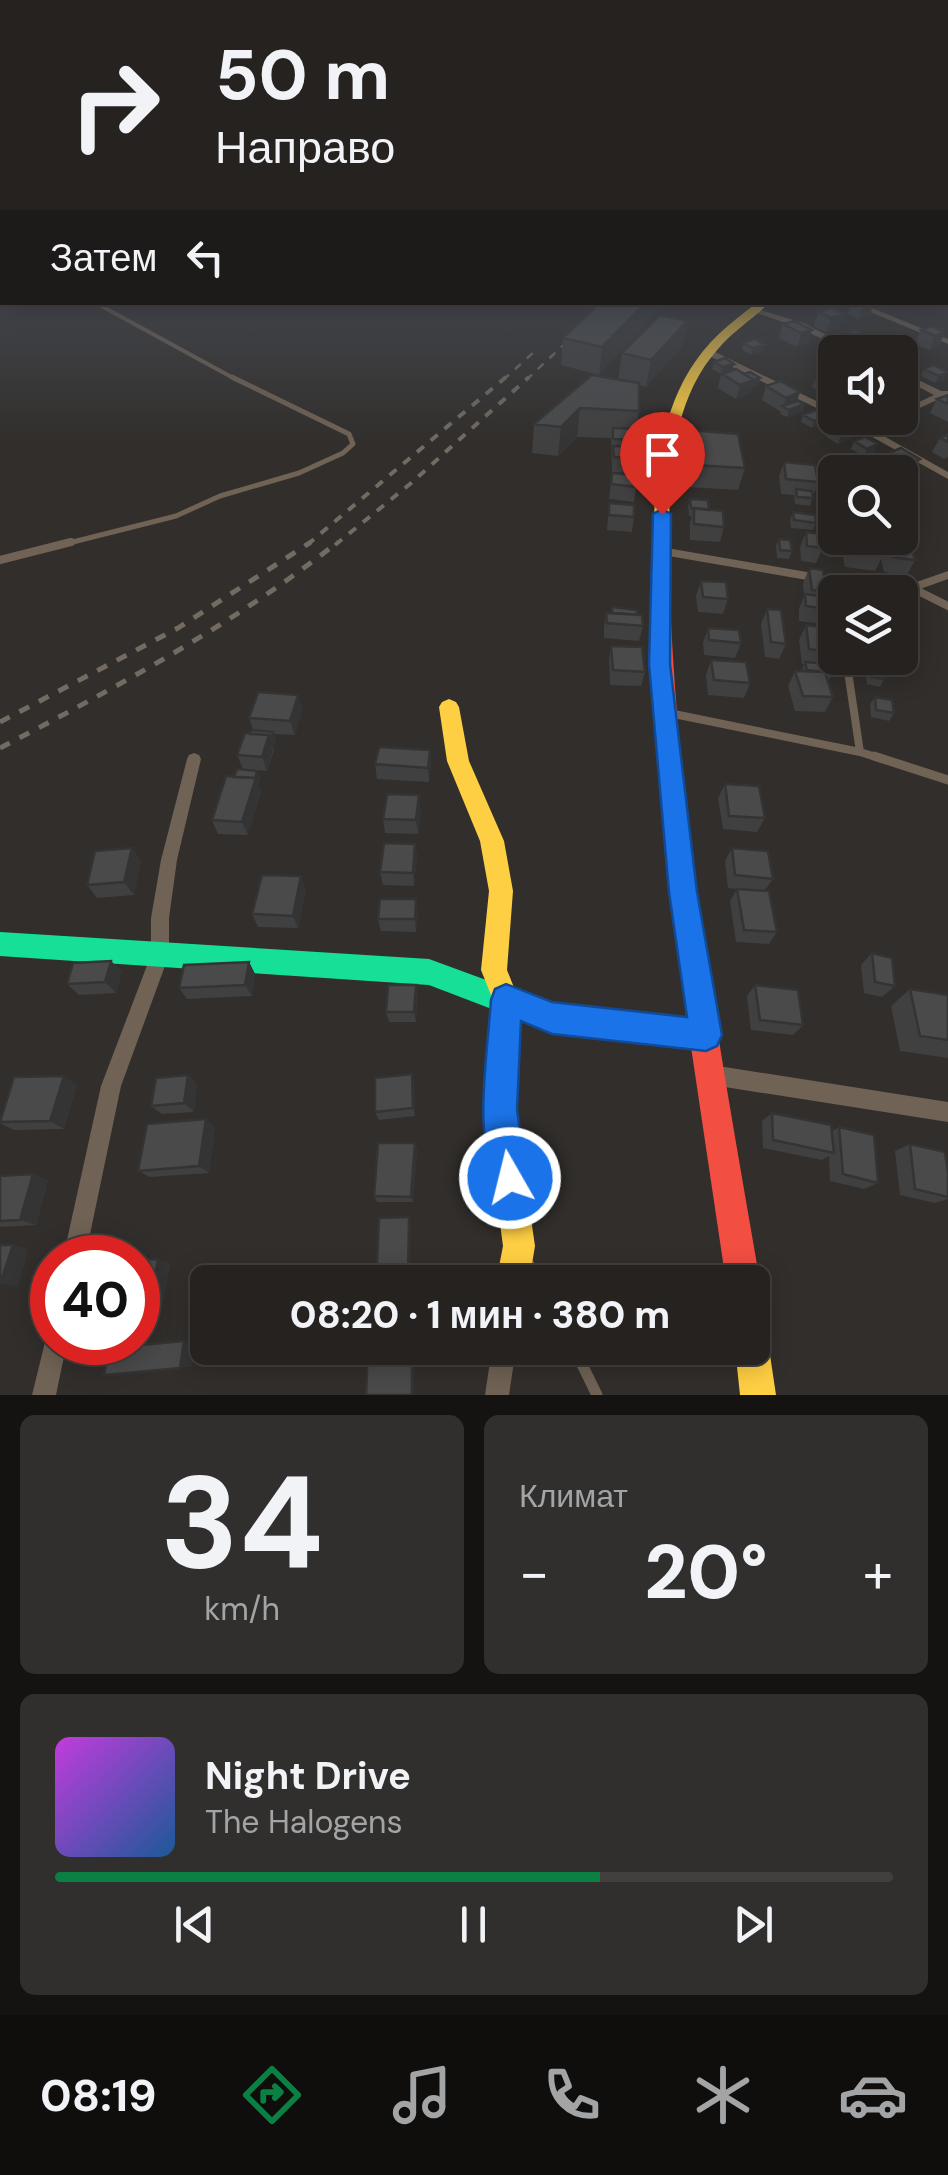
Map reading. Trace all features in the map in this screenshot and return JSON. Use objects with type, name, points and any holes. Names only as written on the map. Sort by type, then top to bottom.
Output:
[{"type":"street","points":[[740,1265],[683,892],[660,664],[661,550],[662,478],[672,413],[708,352],[749,316]]},
{"type":"street","points":[[782,316],[821,335]]},
{"type":"street","points":[[884,316],[948,342]]},
{"type":"street","points":[[708,352],[818,406]]},
{"type":"street","points":[[918,382],[946,395]]},
{"type":"street","points":[[918,407],[946,395]]},
{"type":"street","points":[[875,435],[948,476]]},
{"type":"street","points":[[661,550],[818,583]]},
{"type":"street","points":[[918,586],[948,574]]},
{"type":"street","points":[[449,707],[458,761],[492,842],[501,891],[494,970],[506,1000],[500,1110],[519,1246],[516,1265]]},
{"type":"street","points":[[79,1235],[111,1086],[160,955],[160,918],[169,860],[194,759]]},
{"type":"street","points":[[0,944],[428,972],[552,1018],[706,1035]]},
{"type":"street","points":[[712,1075],[948,1112]]},
{"type":"street","points":[[44,1395],[50,1365]]},
{"type":"street","points":[[497,1395],[501,1365]]},
{"type":"street","points":[[754,1365],[758,1395]]},
{"type":"lane","points":[[0,560],[176,516],[220,496],[298,473],[343,453],[352,444],[349,434],[274,400],[120,316]]},
{"type":"lane","points":[[918,591],[948,606]]},
{"type":"lane","points":[[849,675],[860,752]]},
{"type":"lane","points":[[665,712],[860,752],[948,780]]},
{"type":"lane","points":[[519,1246],[530,1265]]},
{"type":"lane","points":[[582,1365],[597,1395]]},
{"type":"building","points":[[586,316],[632,316],[602,347],[563,338]]},
{"type":"building","points":[[659,316],[687,321],[651,360],[622,353]]},
{"type":"building","points":[[794,321],[812,330],[801,333],[783,324]]},
{"type":"building","points":[[931,326],[945,332],[935,336],[921,330]]},
{"type":"building","points":[[755,339],[765,345],[753,348],[743,343]]},
{"type":"building","points":[[725,358],[734,364],[723,367],[714,362]]},
{"type":"building","points":[[933,365],[947,372],[939,376],[924,369]]},
{"type":"building","points":[[736,369],[754,380],[740,385],[722,374]]},
{"type":"building","points":[[592,375],[639,383],[639,411],[580,408],[561,427],[534,424]]},
{"type":"building","points":[[780,381],[800,392],[786,398],[766,386]]},
{"type":"building","points":[[798,401],[805,404],[789,410],[782,406]]},
{"type":"building","points":[[816,410],[818,419],[814,421],[803,415]]},
{"type":"building","points":[[613,428],[635,429],[635,440],[613,439]]},
{"type":"building","points":[[688,430],[738,434],[745,468],[692,465]]},
{"type":"building","points":[[865,437],[878,444],[867,449],[854,441]]},
{"type":"building","points":[[613,446],[635,447],[636,458],[614,457]]},
{"type":"building","points":[[901,448],[913,455],[889,455]]},
{"type":"building","points":[[784,462],[815,465],[818,482],[786,479]]},
{"type":"building","points":[[612,473],[637,475],[636,487],[611,484]]},
{"type":"building","points":[[796,489],[812,491],[813,498],[797,497]]},
{"type":"building","points":[[690,499],[708,500],[709,510],[691,508]]},
{"type":"building","points":[[609,503],[634,505],[634,517],[609,515]]},
{"type":"building","points":[[694,508],[723,511],[724,527],[694,524]]},
{"type":"building","points":[[793,512],[815,515],[816,523],[794,520]]},
{"type":"building","points":[[806,532],[818,534],[818,547],[807,546]]},
{"type":"building","points":[[779,539],[790,540],[792,551],[780,550]]},
{"type":"building","points":[[913,555],[915,560],[892,557]]},
{"type":"building","points":[[809,568],[823,570],[824,575],[818,575],[818,591],[812,590]]},
{"type":"building","points":[[701,581],[726,582],[728,599],[703,597]]},
{"type":"building","points":[[805,594],[818,596],[818,608],[806,606]]},
{"type":"building","points":[[612,607],[637,610],[637,615],[612,613]]},
{"type":"building","points":[[767,609],[781,610],[786,644],[771,642]]},
{"type":"building","points":[[606,613],[642,615],[643,626],[607,623]]},
{"type":"building","points":[[806,625],[818,626],[818,650],[809,649]]},
{"type":"building","points":[[708,628],[739,630],[741,643],[709,640]]},
{"type":"building","points":[[611,646],[642,647],[645,672],[613,670]]},
{"type":"building","points":[[711,660],[746,662],[750,683],[714,680]]},
{"type":"building","points":[[805,662],[818,663],[818,671],[807,670]]},
{"type":"building","points":[[795,671],[826,675],[833,697],[803,696]]},
{"type":"building","points":[[258,692],[298,695],[290,721],[249,718]]},
{"type":"building","points":[[875,697],[892,700],[894,713],[876,710]]},
{"type":"building","points":[[251,730],[273,732],[270,740],[269,735],[250,734]]},
{"type":"building","points":[[245,733],[269,735],[262,757],[237,755]]},
{"type":"building","points":[[379,747],[430,750],[428,768],[375,764]]},
{"type":"building","points":[[237,769],[257,771],[255,778],[234,777]]},
{"type":"building","points":[[226,776],[256,778],[242,822],[212,820]]},
{"type":"building","points":[[725,784],[759,786],[765,818],[729,816]]},
{"type":"building","points":[[387,794],[419,795],[416,820],[383,819]]},
{"type":"building","points":[[384,843],[415,844],[413,873],[380,872]]},
{"type":"building","points":[[132,848],[124,882],[87,885],[95,851]]},
{"type":"building","points":[[732,848],[768,851],[773,879],[735,875]]},
{"type":"building","points":[[262,875],[301,876],[293,916],[252,914]]},
{"type":"building","points":[[737,889],[769,891],[777,932],[744,930]]},
{"type":"building","points":[[380,899],[416,899],[415,919],[378,919]]},
{"type":"building","points":[[872,953],[892,958],[895,986],[875,982]]},
{"type":"building","points":[[111,961],[105,982],[67,984],[73,963]]},
{"type":"building","points":[[249,962],[245,985],[179,988],[184,965]]},
{"type":"building","points":[[388,985],[416,985],[414,1012],[386,1012]]},
{"type":"building","points":[[755,985],[798,990],[803,1025],[760,1020]]},
{"type":"building","points":[[910,989],[948,995],[948,1040],[920,1036]]},
{"type":"building","points":[[412,1074],[413,1108],[375,1112],[375,1078]]},
{"type":"building","points":[[188,1075],[184,1103],[151,1106],[156,1078]]},
{"type":"building","points":[[64,1076],[50,1121],[0,1122],[14,1077]]},
{"type":"building","points":[[772,1113],[831,1125],[834,1153],[773,1140]]},
{"type":"building","points":[[206,1119],[199,1166],[138,1171],[147,1124]]},
{"type":"building","points":[[839,1127],[874,1135],[878,1183],[843,1174]]},
{"type":"building","points":[[378,1143],[415,1143],[411,1197],[374,1196]]},
{"type":"building","points":[[910,1144],[945,1152],[948,1197],[915,1189]]},
{"type":"building","points":[[33,1174],[20,1220],[0,1221],[0,1176]]},
{"type":"building","points":[[409,1217],[408,1265],[377,1265],[379,1218]]},
{"type":"building","points":[[0,1245],[13,1245],[0,1284]]},
{"type":"building","points":[[184,1341],[180,1368],[104,1375],[106,1365],[160,1365],[160,1343]]},
{"type":"building","points":[[367,1365],[412,1365],[412,1395],[366,1395]]},
{"type":"railway","points":[[526,380],[595,316]]},
{"type":"railway","points":[[503,380],[534,352]]},
{"type":"railway","points":[[309,543],[506,377]]},
{"type":"railway","points":[[335,545],[529,377]]},
{"type":"railway","points":[[0,748],[216,627],[338,542]]},
{"type":"railway","points":[[0,722],[178,628],[309,543]]},
{"type":"traffic: fast","points":[[0,944],[429,972],[552,1018],[568,1020]]},
{"type":"traffic: slow","points":[[661,565],[666,455],[680,404],[707,354],[747,316]]},
{"type":"traffic: slow","points":[[449,707],[458,761],[492,841],[501,891],[494,970],[506,1000],[500,1110],[519,1246],[516,1265]]},
{"type":"traffic: slow","points":[[754,1365],[758,1395]]},
{"type":"traffic: jam","points":[[661,565],[662,655],[676,835],[740,1265]]},
{"type":"traffic: jam","points":[[568,1020],[706,1035]]},
{"type":"route","points":[[510,1178],[500,1110],[506,1000],[552,1018],[706,1035],[683,892],[660,664],[662,514]]}]
